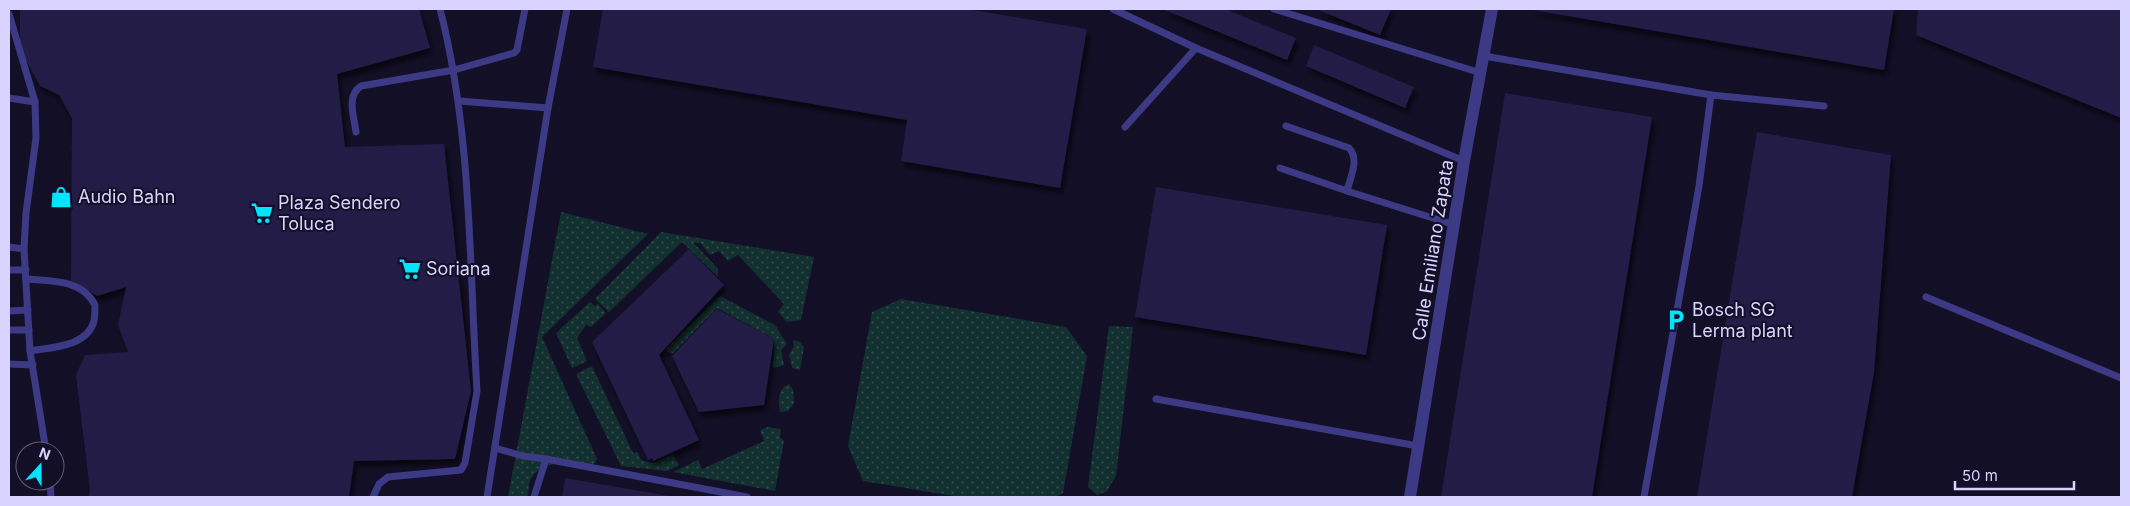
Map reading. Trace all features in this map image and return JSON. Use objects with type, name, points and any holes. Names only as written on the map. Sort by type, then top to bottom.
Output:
[{"type":"street","name":"Calle Emiliano Zapata","points":[[1410,497],[1464,161],[1492,9]]},
{"type":"lane","points":[[372,497],[379,484],[388,477],[458,471],[463,468],[466,462],[477,391],[460,101],[440,9]]},
{"type":"lane","points":[[356,132],[351,98],[354,91],[361,86],[454,70],[514,54],[517,50],[525,9]]},
{"type":"lane","points":[[487,497],[548,108],[567,9]]},
{"type":"lane","points":[[1113,9],[1196,48],[1464,161]]},
{"type":"lane","points":[[1274,9],[1481,73]]},
{"type":"lane","points":[[9,14],[35,102],[36,138],[26,213],[24,249],[30,351],[44,441]]},
{"type":"lane","points":[[1125,127],[1196,48]]},
{"type":"lane","points":[[1484,56],[1711,95],[1824,106]]},
{"type":"lane","points":[[1644,497],[1699,186],[1711,95]]},
{"type":"lane","points":[[9,98],[35,102]]},
{"type":"lane","points":[[460,101],[548,108]]},
{"type":"lane","points":[[1286,126],[1349,148],[1352,151],[1355,162],[1347,191]]},
{"type":"lane","points":[[1280,168],[1455,225]]},
{"type":"lane","points":[[9,247],[24,249]]},
{"type":"lane","points":[[9,270],[26,270]]},
{"type":"lane","points":[[26,279],[66,282],[84,290],[95,305],[94,321],[88,333],[66,345],[30,351]]},
{"type":"lane","points":[[1926,297],[2121,378]]},
{"type":"lane","points":[[9,311],[28,310]]},
{"type":"lane","points":[[9,330],[29,330]]},
{"type":"lane","points":[[9,364],[33,365]]},
{"type":"lane","points":[[1156,398],[1418,446]]},
{"type":"lane","points":[[495,448],[523,456],[747,497]]},
{"type":"lane","points":[[534,497],[546,459]]},
{"type":"green space","points":[[561,212],[648,234],[542,337],[597,459],[593,465],[560,463],[544,467],[537,471],[531,479],[528,497],[508,497]]},
{"type":"green space","points":[[661,232],[814,257],[801,320],[787,322],[778,312],[784,304],[738,255],[728,261],[719,251],[710,255],[701,244],[693,242],[718,269],[718,277],[682,242],[609,312],[595,299]]},
{"type":"green space","points":[[720,296],[775,325],[787,344],[781,350],[784,365],[773,368],[774,339],[717,308],[673,353],[664,351]]},
{"type":"green space","points":[[901,299],[1066,327],[1087,356],[1063,493],[1056,497],[960,497],[863,481],[848,446],[872,312]]},
{"type":"green space","points":[[590,302],[595,306],[598,304],[606,313],[591,327],[586,325],[577,338],[587,361],[572,368],[556,333]]},
{"type":"green space","points":[[1109,326],[1133,327],[1116,476],[1107,491],[1097,495],[1088,487]]},
{"type":"green space","points":[[793,340],[800,342],[804,347],[800,370],[792,368],[789,355],[794,346]]},
{"type":"green space","points":[[592,366],[633,453],[637,452],[641,460],[653,463],[673,455],[679,465],[667,471],[621,466],[576,374]]},
{"type":"green space","points":[[789,384],[793,390],[794,403],[788,411],[780,412],[780,392]]},
{"type":"green space","points":[[767,427],[781,429],[780,437],[784,441],[775,491],[673,472],[698,460],[702,469],[764,441],[760,430]]},
{"type":"building","name":"Plaza Sendero Toluca","points":[[20,9],[419,9],[430,48],[337,74],[345,147],[444,144],[471,391],[455,459],[354,461],[349,497],[89,497],[90,491],[76,375],[85,355],[128,352],[118,325],[126,287],[97,296],[71,280],[72,118],[59,95],[40,86],[20,49]]},
{"type":"building","points":[[603,9],[966,9],[1087,29],[1060,188],[901,161],[907,120],[593,67]]},
{"type":"building","points":[[1162,9],[1225,9],[1296,38],[1287,60]]},
{"type":"building","points":[[1316,9],[1391,9],[1380,35]]},
{"type":"building","points":[[1527,9],[1894,9],[1884,70]]},
{"type":"building","points":[[1918,9],[2121,9],[2121,118],[1916,35]]},
{"type":"building","points":[[1314,45],[1414,87],[1405,108],[1306,66]]},
{"type":"building","points":[[1505,93],[1652,117],[1592,497],[1441,497]]},
{"type":"building","points":[[1757,132],[1891,155],[1874,372],[1852,497],[1697,497]]},
{"type":"building","points":[[1156,187],[1387,225],[1366,355],[1135,317]]},
{"type":"building","points":[[689,249],[724,285],[659,355],[699,440],[653,461],[652,458],[648,460],[592,342]]},
{"type":"building","points":[[717,309],[774,339],[764,405],[699,412],[672,356]]},
{"type":"building","points":[[565,478],[669,496],[669,497],[562,497]]},
{"type":"place","name":"Audio Bahn","points":[[61,197]]},
{"type":"place","name":"Plaza Sendero Toluca","points":[[262,213]]},
{"type":"place","name":"Soriana","points":[[410,269]]},
{"type":"place","name":"Bosch SG Lerma plant","points":[[1676,320]]}]
